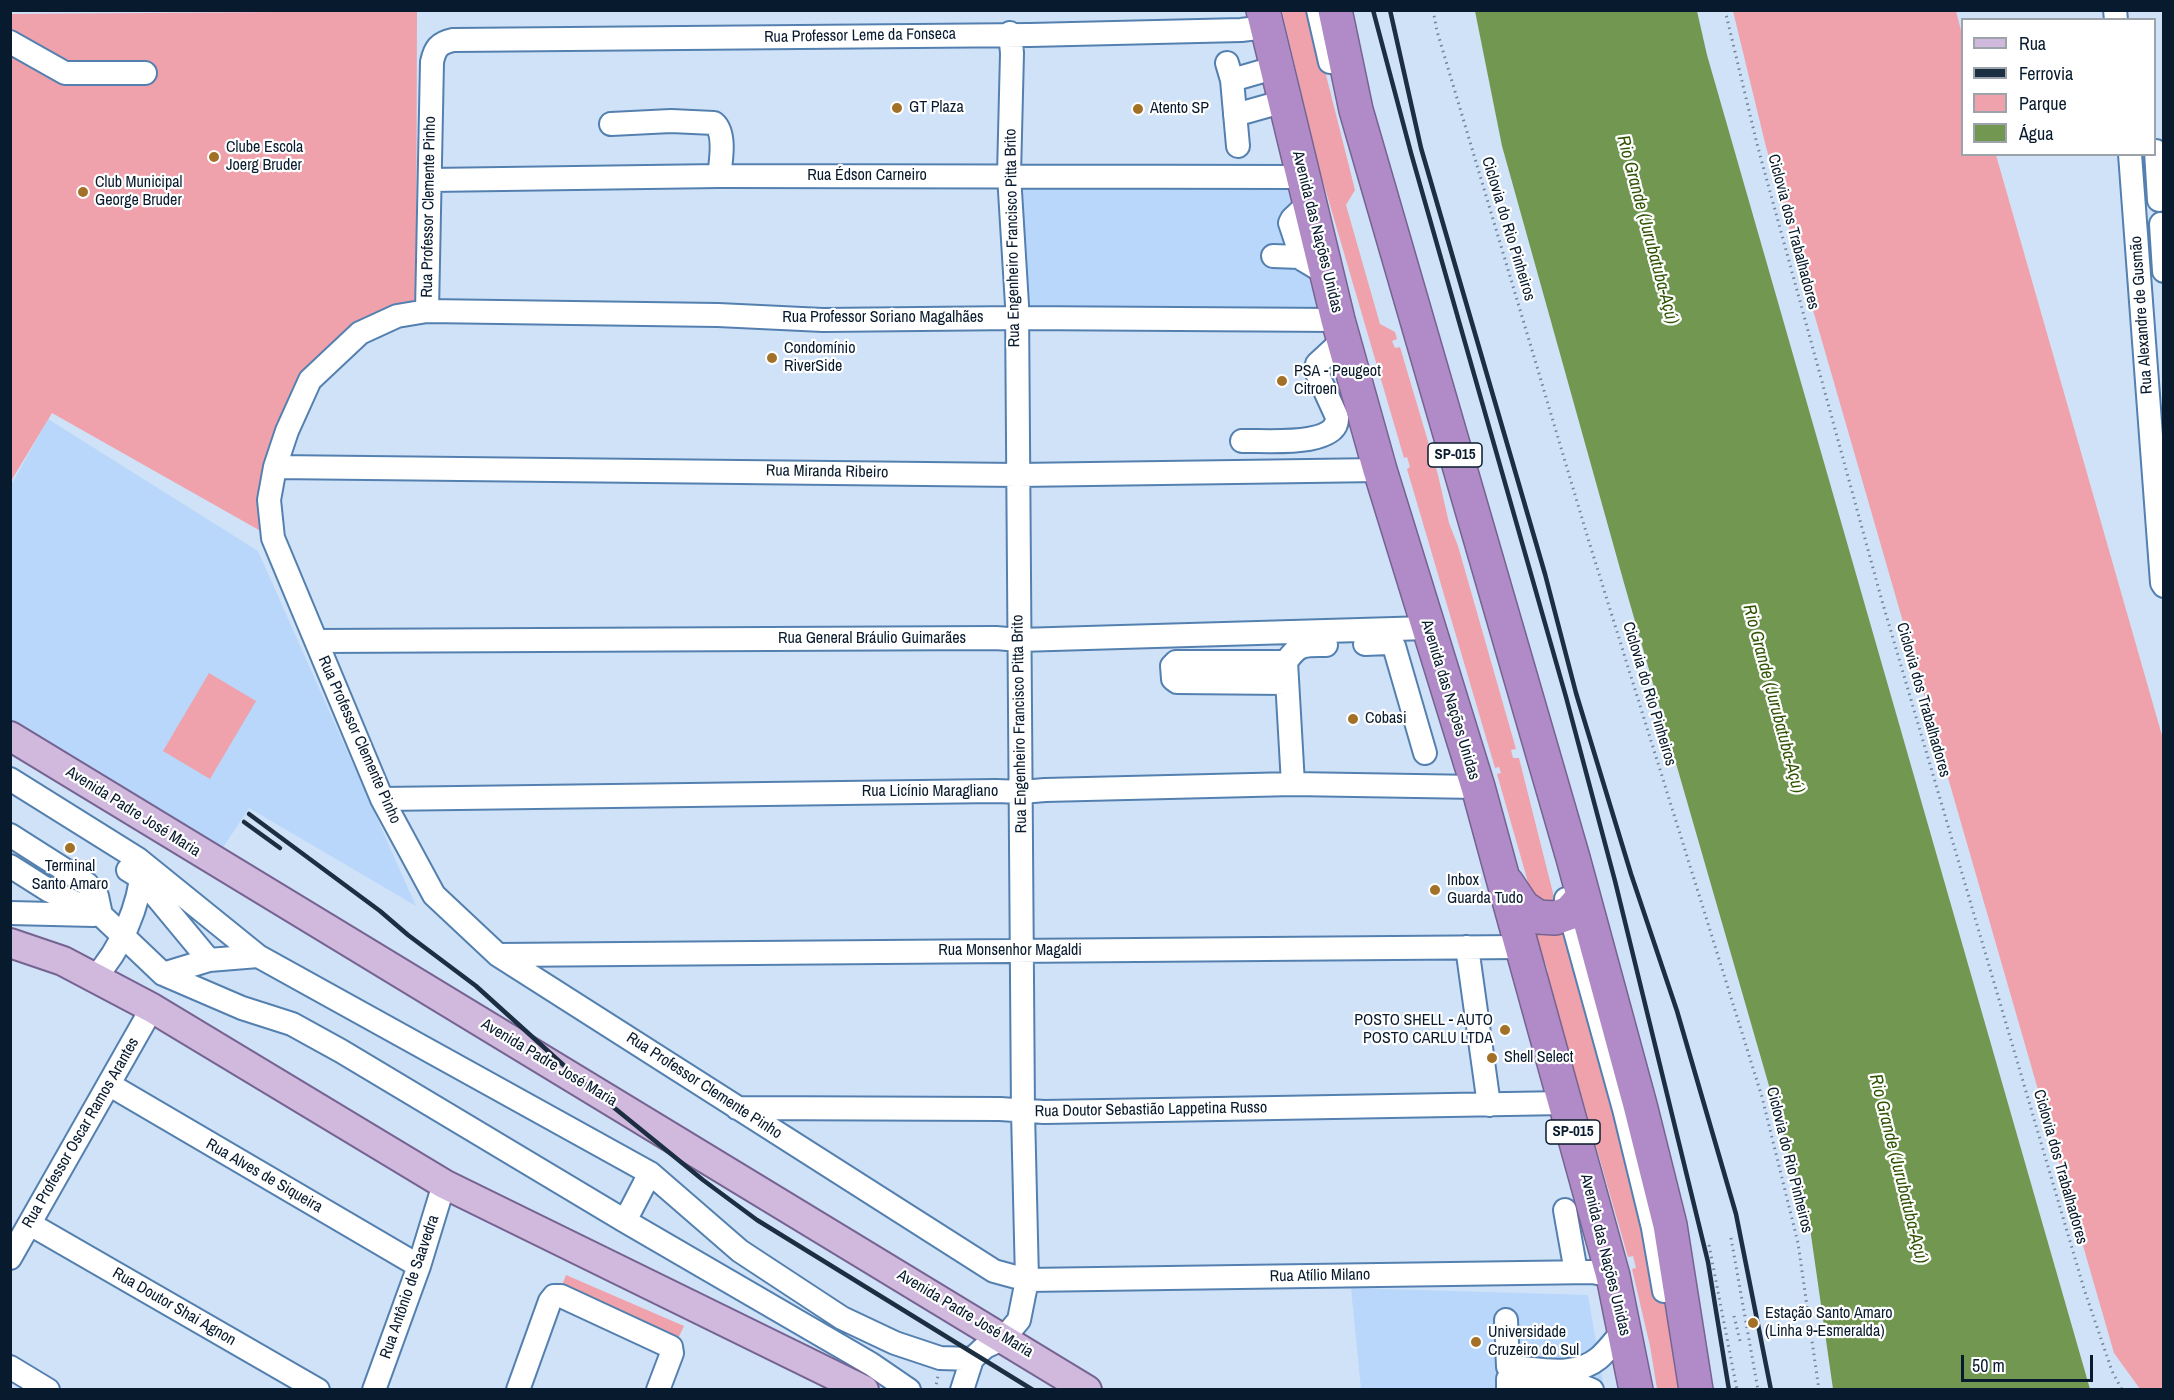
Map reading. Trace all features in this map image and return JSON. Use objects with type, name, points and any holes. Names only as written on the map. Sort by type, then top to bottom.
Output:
[{"type":"highway","name":"SP-015","points":[[1335,10],[1356,111],[1576,905],[1640,1105],[1670,1225],[1696,1389]]},
{"type":"highway","name":"Avenida das Nações Unidas","points":[[1265,19],[1341,329],[1350,415],[1380,470],[1478,787],[1613,1276],[1636,1389]]},
{"type":"highway","points":[[1502,875],[1522,907],[1538,917],[1555,918],[1576,905]]},
{"type":"main road","name":"Avenida Padre José Maria","points":[[10,736],[1004,1338],[1057,1380],[1087,1389]]},
{"type":"main road","points":[[10,943],[63,961],[152,1008],[444,1184],[864,1389]]},
{"type":"street","points":[[1318,10],[1342,114],[1559,862],[1576,905],[1653,1228],[1680,1389]]},
{"type":"street","name":"Rua Professor Leme da Fonseca","points":[[453,40],[1010,33],[1030,35],[1241,30],[1265,19]]},
{"type":"street","name":"Rua Engenheiro Francisco Pitta Brito","points":[[972,1359],[984,1347],[1004,1338],[1019,1320],[1027,1280],[1021,951],[1020,493],[1017,318],[1010,175],[1012,53],[1010,33]]},
{"type":"street","name":"Rua Professor Clemente Pinho","points":[[453,40],[442,42],[435,50],[432,62],[427,311],[397,316],[360,333],[310,380],[286,431],[275,467],[269,500],[273,538],[382,799],[434,895],[498,955],[994,1271],[1027,1280]]},
{"type":"street","points":[[10,42],[65,73],[145,73]]},
{"type":"street","points":[[1238,146],[1230,71],[1277,68]]},
{"type":"street","points":[[1235,115],[1285,101]]},
{"type":"street","points":[[612,124],[671,121],[714,123],[720,131],[722,161],[719,176]]},
{"type":"street","points":[[2158,151],[2159,200]]},
{"type":"street","name":"Rua Alexandre de Gusmão","points":[[2130,156],[2163,584]]},
{"type":"street","name":"Rua Édson Carneiro","points":[[431,180],[1010,175],[1307,189]]},
{"type":"street","points":[[1307,189],[1290,223],[1284,230],[1304,262],[1327,274]]},
{"type":"street","points":[[2161,224],[2163,271]]},
{"type":"street","points":[[1273,256],[1300,256]]},
{"type":"street","name":"Rua Professor Soriano Magalhães","points":[[427,311],[718,315],[823,320],[1017,318],[1341,329]]},
{"type":"street","points":[[1242,441],[1316,438],[1329,433],[1337,423],[1350,415]]},
{"type":"street","name":"Rua Miranda Ribeiro","points":[[275,467],[1018,474],[1380,470]]},
{"type":"street","name":"Rua General Bráulio Guimarães","points":[[316,641],[984,638],[1019,640],[1428,628]]},
{"type":"street","points":[[1293,784],[1287,672],[1294,651],[1302,646],[1389,643],[1394,646],[1425,753]]},
{"type":"street","points":[[1414,711],[1451,703]]},
{"type":"street","points":[[10,779],[139,868],[258,956],[650,1173],[740,1251],[842,1318],[895,1343],[940,1358],[972,1359],[962,1389]]},
{"type":"street","name":"Rua Licínio Maragliano","points":[[382,799],[1022,792],[1293,784],[1478,787]]},
{"type":"street","points":[[10,795],[139,868],[209,960]]},
{"type":"street","points":[[10,835],[87,884],[97,896],[101,915]]},
{"type":"street","points":[[10,866],[48,890],[101,915],[163,974],[242,1008],[292,1024],[625,1221],[792,1316],[909,1389]]},
{"type":"street","points":[[95,977],[112,957],[123,936],[139,868]]},
{"type":"street","points":[[10,876],[37,892],[69,900]]},
{"type":"street","points":[[10,913],[101,915]]},
{"type":"street","points":[[1467,947],[1489,1105]]},
{"type":"street","name":"Rua Monsenhor Magaldi","points":[[498,955],[1521,947]]},
{"type":"street","points":[[163,974],[209,960],[258,956]]},
{"type":"street","name":"Rua Professor Oscar Ramos Arantes","points":[[10,1258],[152,1008]]},
{"type":"street","name":"Rua Alves de Siqueira","points":[[110,1085],[419,1266]]},
{"type":"street","name":"Rua Doutor Sebastião Lappetina Russo","points":[[737,1108],[1000,1109],[1023,1112],[1565,1103]]},
{"type":"street","points":[[625,1221],[650,1173]]},
{"type":"street","name":"Rua Antônio de Saavedra","points":[[374,1389],[419,1266],[444,1184]]},
{"type":"street","points":[[1565,1210],[1576,1272]]},
{"type":"street","name":"Rua Doutor Shai Agnon","points":[[30,1224],[318,1389]]},
{"type":"street","name":"Rua Atílio Milano","points":[[1027,1280],[1576,1272],[1613,1276]]},
{"type":"street","points":[[518,1389],[550,1301],[554,1296],[561,1296],[671,1347],[672,1353],[658,1389]]},
{"type":"street","points":[[1506,1320],[1508,1378]]},
{"type":"street","points":[[1508,1378],[1582,1368],[1601,1356],[1624,1330]]},
{"type":"street","points":[[10,1367],[48,1389]]},
{"type":"street","points":[[1508,1378],[1569,1381],[1592,1389]]},
{"type":"path","name":"Ciclovia do Rio Pinheiros","points":[[1433,10],[1443,54],[1590,545],[1762,1097],[1798,1243],[1819,1389]]},
{"type":"path","name":"Ciclovia dos Trabalhadores","points":[[1725,10],[1760,155],[1885,613],[2084,1289],[2112,1371],[2122,1389]]},
{"type":"path","points":[[1731,1238],[1758,1389]]},
{"type":"path","points":[[1709,1245],[1737,1389]]},
{"type":"path","points":[[1734,1316],[1741,1345]]},
{"type":"shaded area","points":[[1009,175],[1305,189],[1338,320],[1017,318]]},
{"type":"shaded area","points":[[48,419],[258,551],[416,906],[249,808],[220,852],[11,731],[10,487]]},
{"type":"shaded area","name":"Universidade Cruzeiro do Sul","points":[[1351,1288],[1588,1295],[1604,1389],[1361,1389]]},
{"type":"green space","name":"Clube Escola Joerg Bruder","points":[[417,11],[416,300],[360,333],[310,380],[287,431],[273,538],[52,413],[11,481],[11,14]]},
{"type":"green space","points":[[1282,11],[1313,11],[1324,67],[1355,190],[1346,205],[1380,324],[1395,332],[1397,339],[1392,341],[1395,348],[1400,347],[1438,475],[1449,523],[1458,546],[1516,749],[1511,750],[1513,758],[1519,758],[1554,897],[1548,906],[1532,896],[1497,774],[1501,773],[1499,767],[1495,768],[1407,469],[1410,467],[1407,457],[1404,458],[1320,171]]},
{"type":"green space","points":[[1733,11],[1956,11],[1961,30],[1961,156],[1996,156],[2163,739],[2163,1389],[2140,1389],[2114,1353],[1766,147]]},
{"type":"green space","points":[[209,673],[256,701],[210,779],[163,751]]},
{"type":"green space","points":[[1564,925],[1662,1288],[1678,1389],[1657,1389],[1650,1346],[1632,1269],[1636,1268],[1633,1256],[1628,1257],[1546,973],[1548,972],[1545,962],[1542,962],[1535,935],[1535,933]]},
{"type":"green space","points":[[566,1275],[684,1326],[676,1343],[559,1293]]},
{"type":"water","name":"Rio Grande (Jurubatuba-Açú)","points":[[1475,11],[1697,11],[1707,55],[2090,1389],[1833,1389],[1810,1228],[1624,583],[1502,146]]},
{"type":"railway","points":[[1373,10],[1411,153],[1566,697],[1615,881],[1708,1262],[1729,1390]]},
{"type":"railway","points":[[1390,10],[1421,148],[1545,574],[1576,693],[1631,874],[1677,1011],[1736,1214],[1771,1390]]},
{"type":"railway","points":[[249,814],[380,911],[476,986],[580,1080],[703,1180],[757,1220],[1033,1390]]},
{"type":"railway","points":[[244,822],[280,848]]},
{"type":"place","name":"GT Plaza","points":[[897,108]]},
{"type":"place","name":"Atento SP","points":[[1138,109]]},
{"type":"place","name":"Clube Escola Joerg Bruder","points":[[214,157]]},
{"type":"place","name":"Club Municipal George Bruder","points":[[83,192]]},
{"type":"place","name":"Condomínio RiverSide","points":[[772,358]]},
{"type":"place","name":"PSA - Peugeot Citroen","points":[[1282,381]]},
{"type":"place","name":"Cobasi","points":[[1353,719]]},
{"type":"place","name":"Terminal Santo Amaro","points":[[70,848]]},
{"type":"place","name":"Inbox Guarda Tudo","points":[[1435,890]]},
{"type":"place","name":"POSTO SHELL - AUTO POSTO CARLU LTDA","points":[[1505,1030]]},
{"type":"place","name":"Shell Select","points":[[1492,1058]]},
{"type":"place","name":"Estação Santo Amaro (Linha 9-Esmeralda)","points":[[1753,1323]]},
{"type":"place","name":"Universidade Cruzeiro do Sul","points":[[1476,1342]]}]
